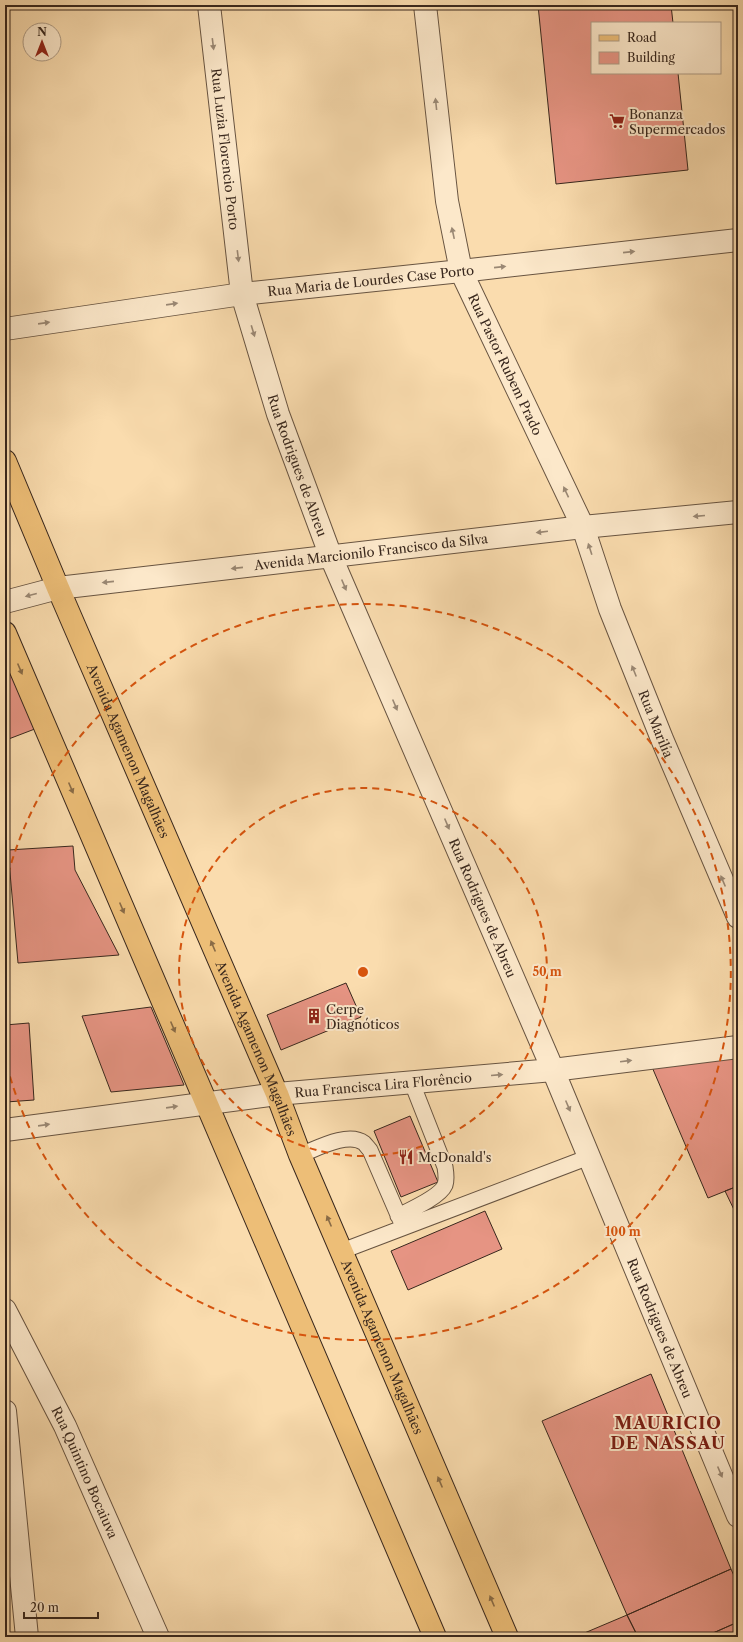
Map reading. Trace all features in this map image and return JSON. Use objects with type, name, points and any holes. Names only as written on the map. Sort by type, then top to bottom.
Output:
[{"type":"main road","name":"Avenida Agamenon Magalhães","points":[[5,461],[58,588],[277,1094],[300,1154],[507,1637]]},
{"type":"main road","points":[[5,633],[435,1637]]},
{"type":"street","name":"Rua Luzia Florencio Porto","points":[[209,5],[242,294]]},
{"type":"street","name":"Rua Pastor Rubem Prado","points":[[425,5],[447,201],[461,271],[583,527]]},
{"type":"street","name":"Rua Maria de Lourdes Case Porto","points":[[5,329],[242,294],[738,240]]},
{"type":"street","name":"Rua Rodrigues de Abreu","points":[[242,294],[278,414],[332,557],[553,1070],[738,1516]]},
{"type":"street","name":"Avenida Marcionilo Francisco da Silva","points":[[5,602],[58,588],[583,527],[738,512]]},
{"type":"street","name":"Rua Marilía","points":[[583,527],[610,609],[662,739],[738,917]]},
{"type":"street","name":"Rua Francisca Lira Florêncio","points":[[5,1130],[277,1094],[553,1070],[738,1047]]},
{"type":"street","name":"Rua Quintino Bocaiuva","points":[[5,1310],[65,1426],[158,1637]]},
{"type":"street","points":[[5,1411],[27,1637]]},
{"type":"lane","points":[[401,1222],[438,1194],[444,1187],[446,1178],[445,1167],[412,1083]]},
{"type":"lane","points":[[300,1154],[340,1140],[352,1139],[364,1143],[370,1150],[401,1222]]},
{"type":"lane","points":[[342,1251],[401,1222],[589,1157]]},
{"type":"building","name":"Bonanza Supermercados","points":[[538,5],[671,5],[673,22],[591,22],[591,74],[678,74],[688,170],[556,184]]},
{"type":"building","points":[[17,673],[40,727],[6,740],[5,677]]},
{"type":"building","points":[[73,846],[75,870],[119,955],[18,963],[8,850]]},
{"type":"building","name":"Cerpe Diagnóticos","points":[[346,983],[361,1017],[281,1050],[267,1015]]},
{"type":"building","points":[[151,1007],[184,1085],[111,1092],[82,1016]]},
{"type":"building","points":[[29,1023],[34,1100],[6,1102],[5,1025]]},
{"type":"building","points":[[738,1056],[738,1186],[708,1198],[652,1067]]},
{"type":"building","name":"McDonald's","points":[[410,1116],[438,1182],[401,1197],[374,1131]]},
{"type":"building","points":[[738,1186],[738,1218],[725,1191]]},
{"type":"building","points":[[485,1211],[502,1249],[408,1290],[391,1251]]},
{"type":"building","points":[[651,1374],[731,1569],[627,1615],[542,1421]]},
{"type":"building","points":[[731,1569],[738,1585],[738,1622],[704,1637],[638,1637],[627,1615]]},
{"type":"building","points":[[627,1615],[638,1637],[575,1637]]},
{"type":"building","points":[[738,1622],[738,1637],[704,1637]]},
{"type":"place","name":"Bonanza Supermercados","points":[[617,121]]},
{"type":"place","name":"Cerpe Diagnóticos","points":[[314,1016]]},
{"type":"place","name":"McDonald's","points":[[406,1157]]},
{"type":"district","name":"MAURICIO DE NASSAU","points":[[668,1433]]}]
